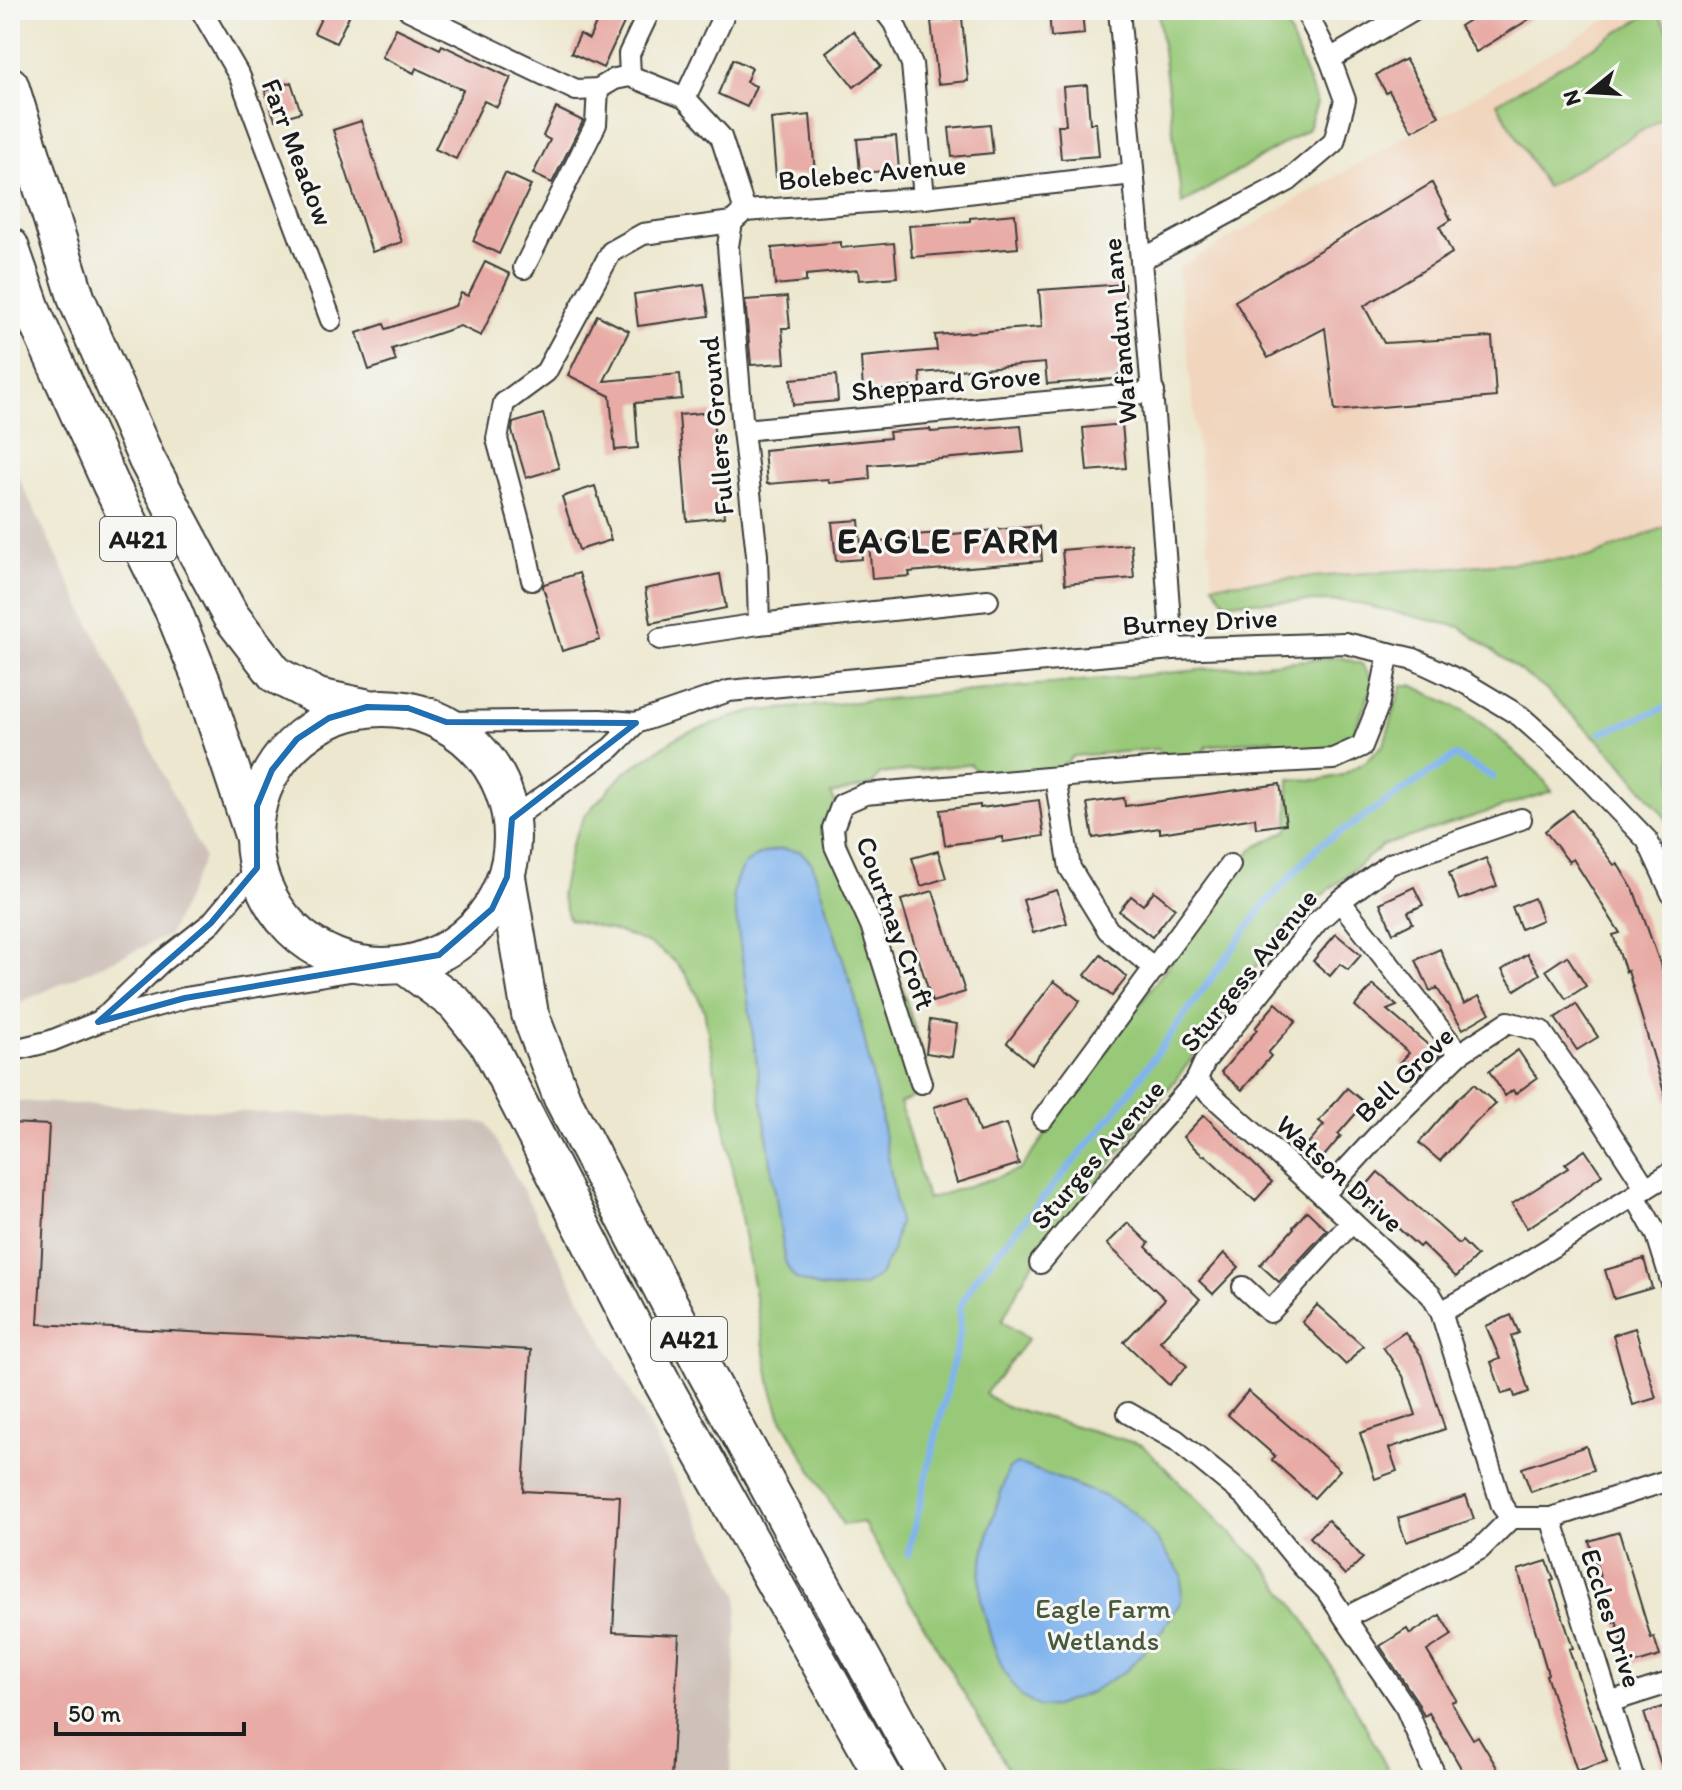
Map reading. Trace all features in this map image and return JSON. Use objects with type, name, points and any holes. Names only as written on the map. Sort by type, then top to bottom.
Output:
[{"type":"highway","name":"A421","points":[[10,85],[77,300],[147,460],[230,615],[276,675],[318,697],[367,707]]},
{"type":"highway","name":"A421","points":[[10,246],[34,315],[179,625],[203,684],[255,852]]},
{"type":"highway","points":[[367,707],[408,708],[446,722],[478,747],[501,780],[512,819],[513,848],[507,877],[492,909],[469,936],[439,955],[390,966],[334,958],[299,937],[273,906],[255,852],[257,806],[272,770],[297,739],[329,718],[367,707]]},
{"type":"highway","name":"A421","points":[[507,877],[530,1014],[562,1098],[706,1373],[929,1780]]},
{"type":"highway","name":"A421","points":[[390,966],[455,1003],[489,1045],[664,1386],[885,1780]]},
{"type":"street","name":"Farr Meadow","points":[[201,10],[240,77],[331,320]]},
{"type":"street","points":[[409,10],[434,15],[576,90],[598,89],[615,79],[630,76],[629,54],[650,10]]},
{"type":"street","points":[[685,98],[726,10]]},
{"type":"street","points":[[884,10],[894,23],[912,64],[924,198]]},
{"type":"street","name":"Wafandun Lane","points":[[1119,10],[1154,392],[1172,649]]},
{"type":"street","points":[[1141,260],[1288,181],[1334,142],[1345,100],[1330,59],[1305,10]]},
{"type":"street","points":[[1330,59],[1413,10]]},
{"type":"street","name":"Bolebec Avenue","points":[[630,76],[685,98],[721,137],[738,216],[1133,174]]},
{"type":"street","points":[[524,268],[596,124],[598,89]]},
{"type":"street","points":[[532,580],[497,439],[504,403],[546,372],[611,252],[643,234],[738,216]]},
{"type":"street","name":"Fullers Ground","points":[[738,216],[728,246],[757,555],[759,624]]},
{"type":"street","name":"Sheppard Grove","points":[[743,430],[1154,392]]},
{"type":"street","points":[[660,639],[759,624],[988,600]]},
{"type":"street","name":"Burney Drive","points":[[636,723],[729,691],[1172,649],[1345,643],[1414,659],[1465,683],[1520,716],[1575,765],[1647,840],[1672,894]]},
{"type":"street","name":"Courtnay Croft","points":[[921,1083],[871,925],[835,846],[833,828],[842,804],[865,794],[1150,769],[1333,759],[1362,746],[1378,706],[1389,653]]},
{"type":"street","points":[[446,722],[600,720],[636,723]]},
{"type":"street","points":[[512,819],[611,748],[636,723]]},
{"type":"street","points":[[1055,778],[1070,868],[1108,930],[1155,969]]},
{"type":"street","name":"Sturgess Avenue","points":[[1196,1081],[1205,1061],[1317,922],[1340,901],[1390,864],[1521,819]]},
{"type":"street","points":[[98,1022],[160,963],[211,923],[255,852]]},
{"type":"street","points":[[1043,1119],[1230,865]]},
{"type":"street","points":[[1340,901],[1459,1054]]},
{"type":"street","points":[[10,1051],[185,998],[390,966]]},
{"type":"street","name":"Bell Grove","points":[[1323,1195],[1459,1054],[1508,1022],[1541,1031],[1594,1108],[1640,1192],[1672,1284]]},
{"type":"street","name":"Watson Drive","points":[[1196,1081],[1431,1295],[1441,1312]]},
{"type":"street","name":"Sturges Avenue","points":[[1040,1263],[1196,1081]]},
{"type":"street","points":[[1511,1518],[1502,1506],[1441,1312],[1477,1293],[1672,1172]]},
{"type":"street","points":[[1243,1287],[1270,1312],[1352,1222]]},
{"type":"street","points":[[1128,1413],[1176,1440],[1245,1496],[1302,1566],[1326,1590],[1406,1708],[1437,1780]]},
{"type":"street","points":[[1345,1618],[1480,1549],[1511,1518],[1551,1518],[1672,1479]]},
{"type":"street","name":"Eccles Drive","points":[[1551,1518],[1634,1780]]},
{"type":"street","points":[[1609,1702],[1672,1682]]},
{"type":"highlighted area","points":[[367,707],[408,708],[446,722],[636,723],[512,819],[507,877],[492,909],[439,955],[185,998],[98,1022],[211,923],[257,868],[257,806],[272,770],[297,739],[329,718]]},
{"type":"shaded area","points":[[1624,10],[1672,10],[1672,524],[1592,557],[1213,584],[1178,268]]},
{"type":"shaded area","points":[[10,460],[204,858],[169,935],[10,1007]]},
{"type":"shaded area","points":[[10,1101],[487,1123],[738,1594],[730,1780],[10,1780]]},
{"type":"green space","points":[[1158,10],[1281,10],[1317,103],[1308,129],[1182,204]]},
{"type":"green space","points":[[1656,10],[1672,37],[1672,113],[1546,187],[1497,103]]},
{"type":"green space","points":[[1672,524],[1672,826],[1620,761],[1545,689],[1460,627],[1346,601],[1225,602],[1213,584],[1592,557]]},
{"type":"green space","name":"Eagle Farm Wetlands","points":[[1339,657],[1362,664],[1374,683],[1351,739],[1323,750],[1285,747],[1272,739],[1207,746],[1201,755],[1166,757],[1158,749],[1073,756],[1058,770],[980,775],[970,764],[880,774],[872,785],[831,794],[845,821],[846,840],[895,964],[933,1089],[900,1103],[927,1199],[1020,1170],[1252,849],[1288,830],[1289,779],[1320,780],[1342,775],[1366,761],[1384,744],[1402,685],[1412,685],[1465,711],[1539,774],[1552,791],[1382,846],[1284,927],[1187,1065],[1027,1272],[1002,1321],[1028,1339],[985,1394],[1005,1406],[1142,1445],[1268,1570],[1304,1619],[1393,1780],[1015,1780],[863,1522],[843,1525],[780,1415],[771,1386],[704,1010],[687,976],[668,956],[628,935],[569,919],[561,894],[571,846],[585,815],[624,773],[679,736],[748,712]]},
{"type":"water","points":[[781,849],[800,851],[812,863],[855,997],[881,1115],[899,1222],[892,1251],[880,1275],[864,1286],[841,1289],[818,1287],[796,1279],[785,1261],[733,895],[738,875],[747,862],[761,854]]},
{"type":"water","points":[[1016,1464],[1106,1497],[1133,1512],[1182,1575],[1181,1601],[1162,1631],[1128,1669],[1091,1692],[1055,1706],[1040,1707],[1022,1697],[1005,1674],[981,1601],[980,1574],[989,1530],[1008,1470]]},
{"type":"building","points":[[325,10],[352,10],[336,43],[314,33]]},
{"type":"building","points":[[602,10],[630,10],[603,68],[571,53],[580,34],[589,39]]},
{"type":"building","points":[[1049,10],[1082,10],[1084,34],[1051,37]]},
{"type":"building","points":[[1485,10],[1544,10],[1476,52],[1460,26]]},
{"type":"building","points":[[962,18],[968,81],[938,84],[931,21]]},
{"type":"building","points":[[396,28],[440,49],[442,45],[511,78],[497,107],[484,101],[456,159],[435,149],[463,90],[416,68],[414,73],[382,57]]},
{"type":"building","points":[[853,31],[881,66],[854,87],[826,52]]},
{"type":"building","points":[[733,59],[752,68],[746,82],[756,86],[747,107],[718,94]]},
{"type":"building","points":[[1405,59],[1439,116],[1412,131],[1376,75]]},
{"type":"building","points":[[291,82],[301,112],[275,120],[265,91]]},
{"type":"building","points":[[1087,85],[1090,123],[1096,123],[1099,156],[1061,159],[1058,125],[1066,125],[1063,87]]},
{"type":"building","points":[[556,108],[583,121],[552,183],[533,174],[550,140],[543,136]]},
{"type":"building","points":[[810,115],[815,174],[776,177],[771,119]]},
{"type":"building","points":[[361,121],[402,242],[372,252],[333,130]]},
{"type":"building","points":[[990,124],[993,153],[952,157],[949,128]]},
{"type":"building","points":[[896,136],[899,170],[860,173],[857,139]]},
{"type":"building","points":[[505,173],[531,185],[499,254],[473,241]]},
{"type":"building","points":[[1432,183],[1451,220],[1440,227],[1452,253],[1364,306],[1384,343],[1492,337],[1496,397],[1335,411],[1325,328],[1268,358],[1235,301]]},
{"type":"building","points":[[1015,214],[1018,248],[912,257],[909,226]]},
{"type":"building","points":[[841,242],[841,248],[894,243],[897,277],[859,280],[858,270],[806,275],[806,282],[775,285],[772,248]]},
{"type":"building","points":[[485,262],[510,274],[481,336],[460,326],[392,349],[396,361],[369,370],[357,333],[384,324],[386,329],[455,306],[461,293],[468,296]]},
{"type":"building","points":[[704,284],[709,316],[638,326],[634,294]]},
{"type":"building","points":[[1124,284],[1131,361],[1114,379],[1047,384],[1045,363],[920,373],[921,386],[863,391],[861,357],[937,350],[935,335],[1042,327],[1039,290]]},
{"type":"building","points":[[787,297],[790,328],[782,328],[785,363],[751,365],[745,300]]},
{"type":"building","points":[[597,315],[629,331],[604,381],[680,374],[682,399],[635,403],[638,448],[615,450],[610,396],[568,375]]},
{"type":"building","points":[[836,375],[838,401],[793,405],[791,379]]},
{"type":"building","points":[[712,412],[724,517],[687,521],[679,415]]},
{"type":"building","points":[[543,414],[559,468],[526,478],[512,431],[513,423]]},
{"type":"building","points":[[1122,424],[1126,468],[1087,471],[1083,428]]},
{"type":"building","points":[[1021,425],[1024,452],[869,465],[870,479],[767,484],[764,450],[890,438],[889,432]]},
{"type":"building","points":[[595,486],[611,540],[579,550],[562,497]]},
{"type":"building","points":[[859,520],[862,559],[836,561],[832,522]]},
{"type":"building","points":[[1039,526],[1042,561],[909,572],[910,576],[872,579],[869,543],[915,539],[915,535]]},
{"type":"building","points":[[1131,544],[1134,578],[1065,584],[1062,550]]},
{"type":"building","points":[[579,573],[600,640],[562,651],[543,587],[544,584]]},
{"type":"building","points":[[720,574],[726,608],[651,623],[645,589]]},
{"type":"building","points":[[1280,784],[1286,824],[1256,828],[1255,818],[1160,833],[1160,828],[1093,838],[1087,803],[1124,798],[1125,806]]},
{"type":"building","points":[[1039,800],[1044,836],[1003,842],[1003,837],[945,845],[940,810]]},
{"type":"building","points":[[1572,810],[1614,865],[1617,863],[1634,891],[1666,980],[1672,1000],[1672,1101],[1667,1102],[1628,971],[1613,935],[1620,933],[1573,859],[1569,862],[1545,831]]},
{"type":"building","points":[[938,851],[946,878],[921,886],[912,858]]},
{"type":"building","points":[[1486,858],[1497,886],[1459,900],[1449,873]]},
{"type":"building","points":[[1414,887],[1423,905],[1408,912],[1413,923],[1393,933],[1380,903]]},
{"type":"building","points":[[1057,890],[1067,923],[1033,933],[1023,900]]},
{"type":"building","points":[[933,891],[965,992],[932,1002],[901,900]]},
{"type":"building","points":[[1154,891],[1175,908],[1152,937],[1119,911],[1131,896],[1143,905]]},
{"type":"building","points":[[1534,898],[1542,920],[1521,929],[1512,907]]},
{"type":"building","points":[[1336,934],[1361,955],[1348,970],[1340,964],[1330,976],[1313,961]]},
{"type":"building","points":[[1440,949],[1464,1004],[1479,996],[1490,1013],[1463,1029],[1437,988],[1430,991],[1416,960]]},
{"type":"building","points":[[1527,954],[1540,974],[1515,990],[1502,970]]},
{"type":"building","points":[[1101,955],[1127,977],[1112,996],[1085,975]]},
{"type":"building","points":[[1567,956],[1586,986],[1566,999],[1546,970]]},
{"type":"building","points":[[1054,981],[1080,1001],[1032,1064],[1007,1043]]},
{"type":"building","points":[[1373,985],[1397,1006],[1387,1010],[1440,1055],[1417,1078],[1400,1063],[1409,1053],[1355,1006]]},
{"type":"building","points":[[1276,1003],[1296,1021],[1242,1090],[1221,1072]]},
{"type":"building","points":[[1576,1004],[1598,1037],[1577,1050],[1555,1018]]},
{"type":"building","points":[[930,1020],[957,1024],[952,1057],[926,1053]]},
{"type":"building","points":[[1518,1050],[1537,1078],[1515,1094],[1513,1090],[1505,1096],[1489,1071]]},
{"type":"building","points":[[1474,1084],[1496,1104],[1470,1127],[1440,1161],[1419,1143]]},
{"type":"building","points":[[1347,1088],[1365,1103],[1320,1161],[1305,1147],[1324,1125],[1319,1121]]},
{"type":"building","points":[[968,1097],[979,1132],[1006,1124],[1019,1164],[957,1183],[934,1107]]},
{"type":"building","points":[[1204,1115],[1272,1182],[1255,1201],[1183,1137]]},
{"type":"building","points":[[10,1123],[49,1125],[38,1324],[531,1350],[523,1491],[620,1496],[613,1632],[679,1635],[671,1780],[10,1780]]},
{"type":"building","points":[[1585,1150],[1602,1175],[1527,1228],[1512,1204],[1568,1168],[1565,1164]]},
{"type":"building","points":[[1378,1172],[1459,1244],[1462,1241],[1477,1256],[1456,1277],[1422,1244],[1419,1247],[1357,1196]]},
{"type":"building","points":[[1307,1211],[1327,1230],[1279,1282],[1260,1265]]},
{"type":"building","points":[[1128,1223],[1149,1243],[1146,1247],[1200,1299],[1160,1341],[1187,1366],[1169,1385],[1124,1342],[1165,1299],[1107,1244]]},
{"type":"building","points":[[1224,1253],[1239,1267],[1213,1294],[1199,1281]]},
{"type":"building","points":[[1644,1259],[1652,1288],[1614,1299],[1605,1270]]},
{"type":"building","points":[[1317,1305],[1363,1346],[1346,1365],[1302,1322]]},
{"type":"building","points":[[1511,1315],[1519,1333],[1511,1336],[1529,1392],[1515,1397],[1513,1391],[1502,1394],[1491,1362],[1500,1359],[1486,1326]]},
{"type":"building","points":[[1635,1328],[1656,1398],[1633,1405],[1613,1335]]},
{"type":"building","points":[[1405,1332],[1421,1355],[1445,1429],[1389,1448],[1397,1471],[1375,1479],[1360,1433],[1416,1415],[1403,1376],[1383,1347]]},
{"type":"building","points":[[1248,1391],[1340,1470],[1314,1498],[1272,1460],[1275,1456],[1228,1415]]},
{"type":"building","points":[[1586,1446],[1594,1470],[1531,1492],[1522,1468]]},
{"type":"building","points":[[1466,1496],[1474,1519],[1406,1542],[1398,1518]]},
{"type":"building","points":[[1328,1520],[1363,1558],[1345,1575],[1310,1537]]},
{"type":"building","points":[[1619,1532],[1651,1638],[1654,1637],[1660,1656],[1630,1665],[1589,1541]]},
{"type":"building","points":[[1547,1561],[1573,1648],[1569,1649],[1607,1761],[1577,1771],[1546,1675],[1518,1570]]},
{"type":"building","points":[[1440,1615],[1452,1635],[1427,1651],[1456,1700],[1451,1702],[1473,1739],[1478,1736],[1499,1771],[1484,1780],[1468,1780],[1429,1713],[1424,1716],[1380,1646],[1407,1629],[1410,1634]]},
{"type":"building","points":[[1672,1704],[1672,1780],[1666,1780],[1644,1713]]},
{"type":"waterway","points":[[1601,733],[1672,705]]},
{"type":"waterway","points":[[908,1554],[960,1334],[960,1306],[975,1279],[1111,1117],[1265,904],[1321,844],[1455,756],[1493,777]]},
{"type":"district","name":"EAGLE FARM","points":[[949,540]]}]
